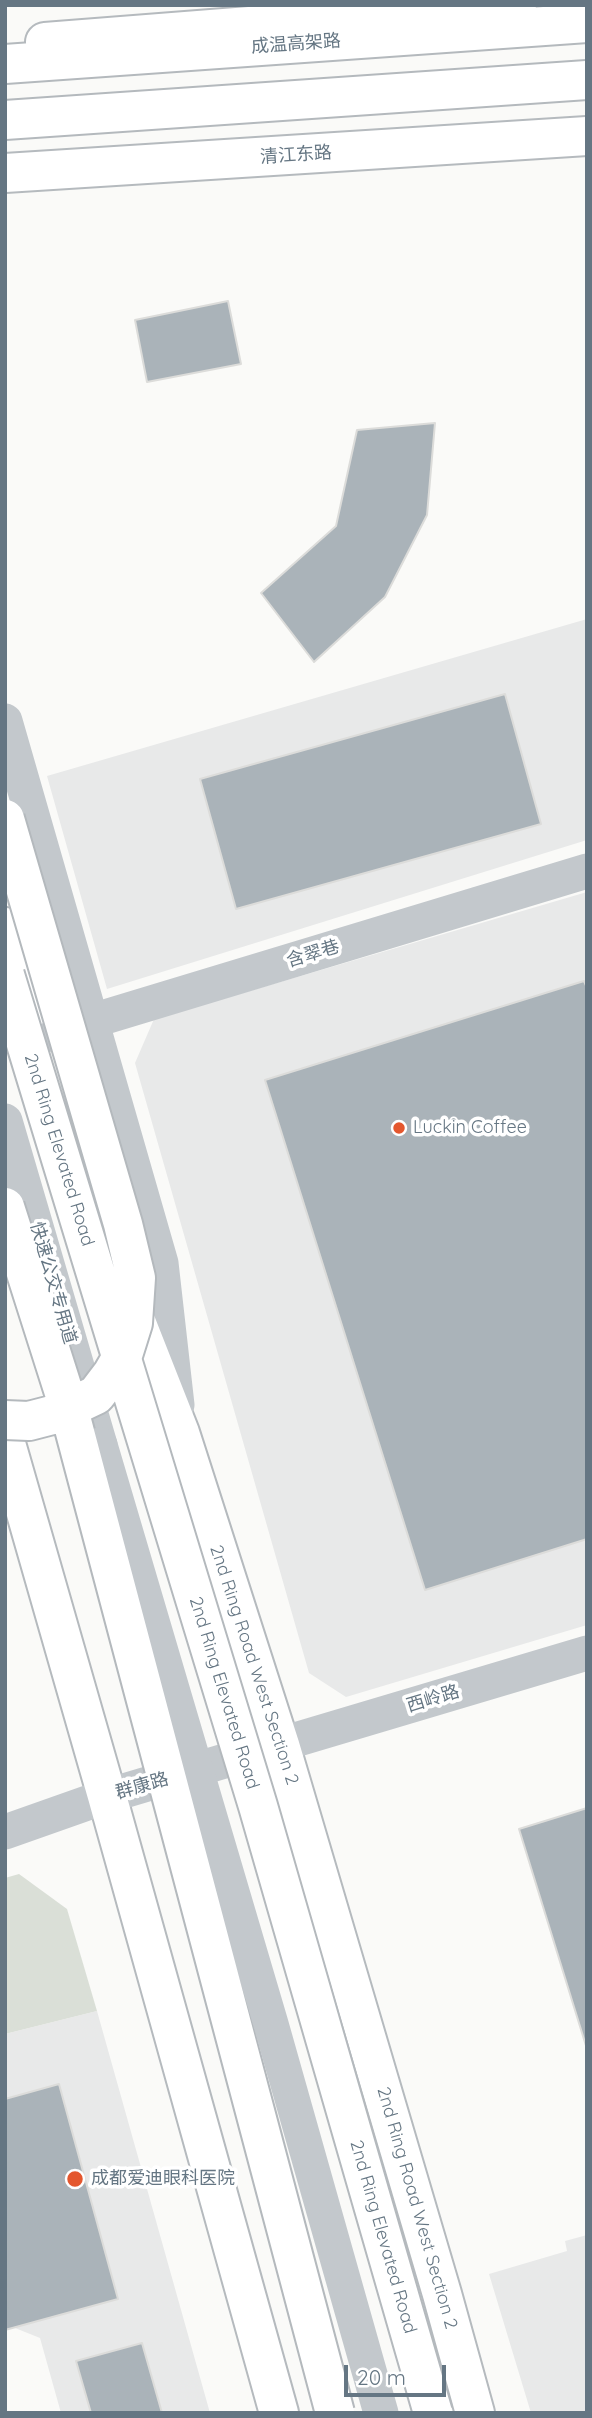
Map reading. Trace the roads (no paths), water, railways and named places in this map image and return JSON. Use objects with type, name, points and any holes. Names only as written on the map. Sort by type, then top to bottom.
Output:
[{"type":"main road","points":[[5,46],[517,5]]},
{"type":"main road","name":"成温高架路","points":[[5,64],[587,23]]},
{"type":"main road","points":[[5,120],[587,80]]},
{"type":"main road","name":"清江东路","points":[[5,173],[587,136]]},
{"type":"main road","points":[[5,820],[123,1224],[136,1278],[133,1324],[123,1355],[96,1395],[29,1421],[5,1420]]},
{"type":"main road","name":"2nd Ring Road West Section 2","points":[[5,927],[85,1192],[180,1433],[280,1745],[475,2413]]},
{"type":"main road","name":"2nd Ring Elevated Road","points":[[5,975],[258,1806],[433,2413]]},
{"type":"main road","points":[[5,1207],[71,1416],[334,2413]]},
{"type":"main road","points":[[5,1440],[279,2413]]},
{"type":"street","points":[[5,722],[161,1263],[180,1433]]},
{"type":"street","name":"含翠巷","points":[[38,1037],[587,871]]},
{"type":"street","name":"快速公交专用道","points":[[5,1121],[271,2024],[381,2413]]},
{"type":"street","name":"西岭路","points":[[280,1745],[587,1653]]},
{"type":"street","name":"群康路","points":[[5,1832],[107,1796],[280,1745]]},
{"type":"place","name":"Luckin Coffee","points":[[399,1128]]},
{"type":"place","name":"成都爱迪眼科医院","points":[[75,2179]]}]
